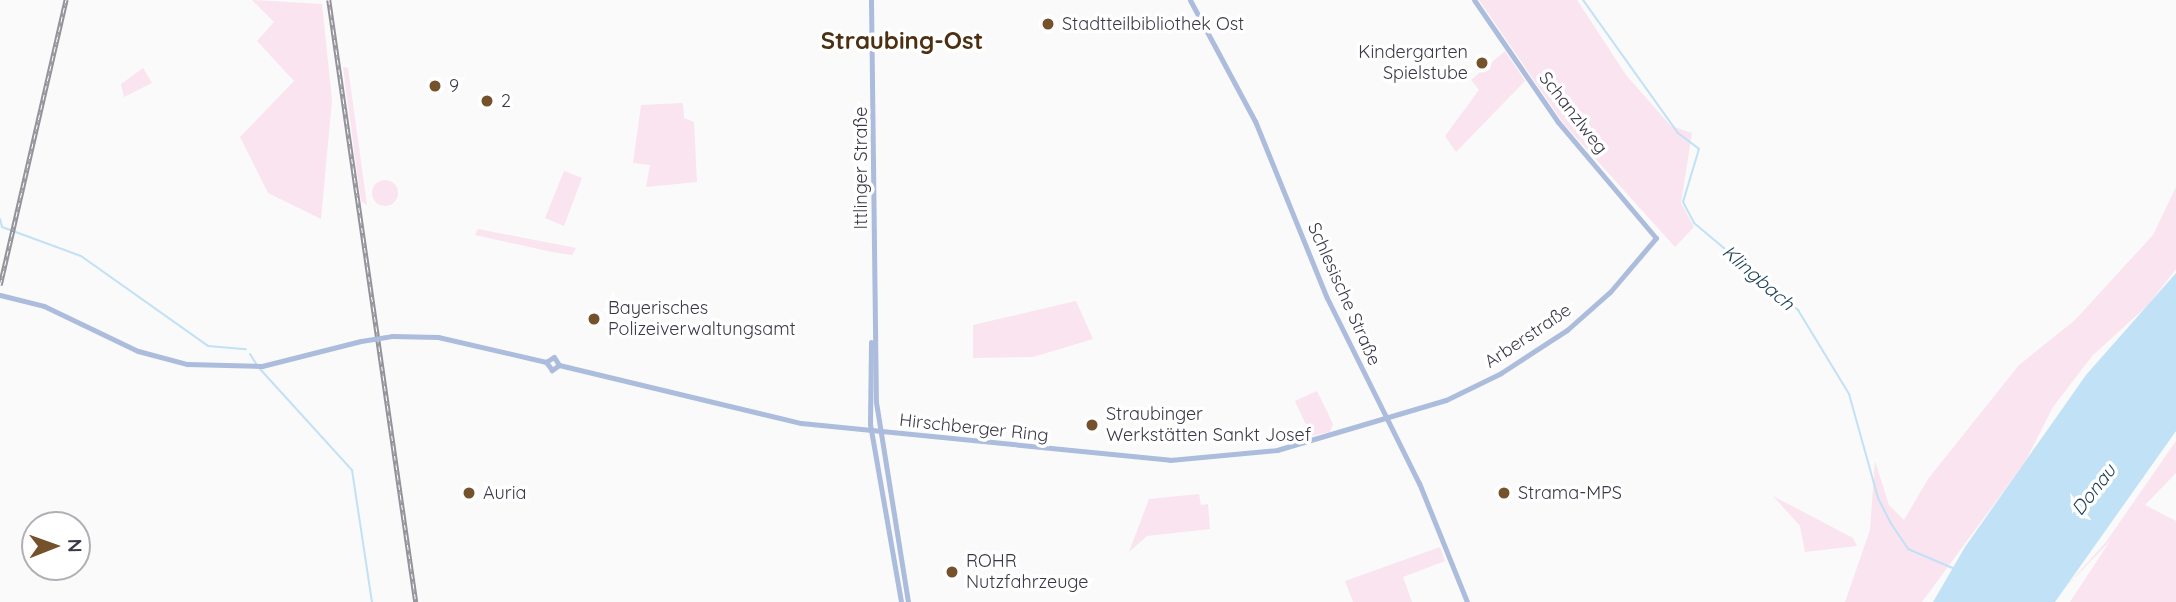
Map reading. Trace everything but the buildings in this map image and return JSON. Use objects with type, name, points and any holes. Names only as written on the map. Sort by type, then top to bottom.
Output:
[{"type":"street","name":"Ittlinger Straße","points":[[871,0],[876,95],[873,336],[880,432],[908,602]]},
{"type":"street","name":"Schlesische Straße","points":[[1190,0],[1250,111],[1331,307],[1389,420],[1467,602]]},
{"type":"street","name":"Schanzlweg","points":[[1474,0],[1558,121],[1656,238]]},
{"type":"street","name":"Arberstraße","points":[[1389,420],[1468,390],[1543,347],[1597,305],[1656,238]]},
{"type":"street","name":"Hirschberger Ring","points":[[0,295],[17,298],[165,360],[243,367],[262,366],[391,336],[438,337],[547,362],[551,370],[559,365],[779,419],[880,432],[1188,460],[1266,453],[1389,420]]},
{"type":"street","name":"Ittlinger Straße","points":[[873,336],[867,374],[871,431],[901,602]]},
{"type":"shaded area","points":[[252,0],[322,4],[332,100],[321,219],[268,193],[240,137],[294,81],[257,41],[274,22]]},
{"type":"shaded area","points":[[1479,0],[1577,0],[1626,75],[1671,126],[1692,133],[1681,203],[1694,227],[1675,247],[1564,124]]},
{"type":"shaded area","points":[[1505,51],[1525,81],[1456,152],[1445,136],[1479,90],[1471,80]]},
{"type":"shaded area","points":[[343,67],[348,68],[367,205],[361,201]]},
{"type":"shaded area","points":[[143,68],[152,83],[124,97],[121,84]]},
{"type":"shaded area","points":[[683,103],[684,118],[694,122],[697,182],[646,187],[650,165],[633,163],[641,105]]},
{"type":"shaded area","points":[[564,171],[582,178],[564,226],[545,218]]},
{"type":"shaded area","points":[[385,180],[394,184],[398,193],[394,202],[385,206],[376,202],[372,193],[376,184]]},
{"type":"shaded area","points":[[2176,187],[2176,269],[2148,305],[2092,356],[2053,407],[2025,462],[1922,602],[1845,602],[1870,530],[1875,461],[1889,505],[1904,520],[1928,479],[2019,365],[2074,321],[2153,235]]},
{"type":"shaded area","points":[[478,229],[576,248],[572,255],[552,252],[475,235]]},
{"type":"shaded area","points":[[1076,301],[1093,339],[1033,357],[973,358],[973,325]]},
{"type":"shaded area","points":[[1317,391],[1333,424],[1330,432],[1311,436],[1295,401]]},
{"type":"shaded area","points":[[2176,441],[2176,473],[2145,505],[2176,521],[2176,602],[2070,602],[2110,541],[2062,591],[2106,542]]},
{"type":"shaded area","points":[[1199,494],[1201,505],[1208,504],[1210,529],[1147,536],[1129,552],[1149,499]]},
{"type":"shaded area","points":[[1773,496],[1853,538],[1857,546],[1805,552],[1800,526]]},
{"type":"shaded area","points":[[1440,547],[1445,561],[1403,577],[1412,602],[1353,602],[1345,581]]},
{"type":"water","name":"Donau","points":[[2176,273],[2176,431],[2055,602],[1933,602],[1965,547],[2086,375]]},
{"type":"waterway","name":"Klingbach","points":[[1583,0],[1678,133],[1699,149],[1683,202],[1694,223],[1798,310],[1849,394],[1878,498],[1892,525],[1908,549],[1955,569]]},
{"type":"waterway","points":[[0,219],[2,227],[81,256],[208,346],[246,349]]},
{"type":"waterway","points":[[250,354],[257,365]]},
{"type":"waterway","points":[[260,369],[352,470],[372,602]]},
{"type":"railway","points":[[0,285],[66,0]]},
{"type":"railway","points":[[329,0],[416,602]]},
{"type":"place","name":"Stadtteilbibliothek Ost","points":[[1048,24]]},
{"type":"place","name":"Kindergarten Spielstube","points":[[1482,63]]},
{"type":"place","name":"9","points":[[435,86]]},
{"type":"place","name":"2","points":[[487,101]]},
{"type":"place","name":"Bayerisches Polizeiverwaltungsamt","points":[[594,319]]},
{"type":"place","name":"Straubinger Werkstätten Sankt Josef","points":[[1092,425]]},
{"type":"place","name":"Auria","points":[[469,493]]},
{"type":"place","name":"Strama-MPS","points":[[1504,493]]},
{"type":"place","name":"ROHR Nutzfahrzeuge","points":[[952,572]]},
{"type":"district","name":"Straubing-Ost","points":[[902,41]]}]
